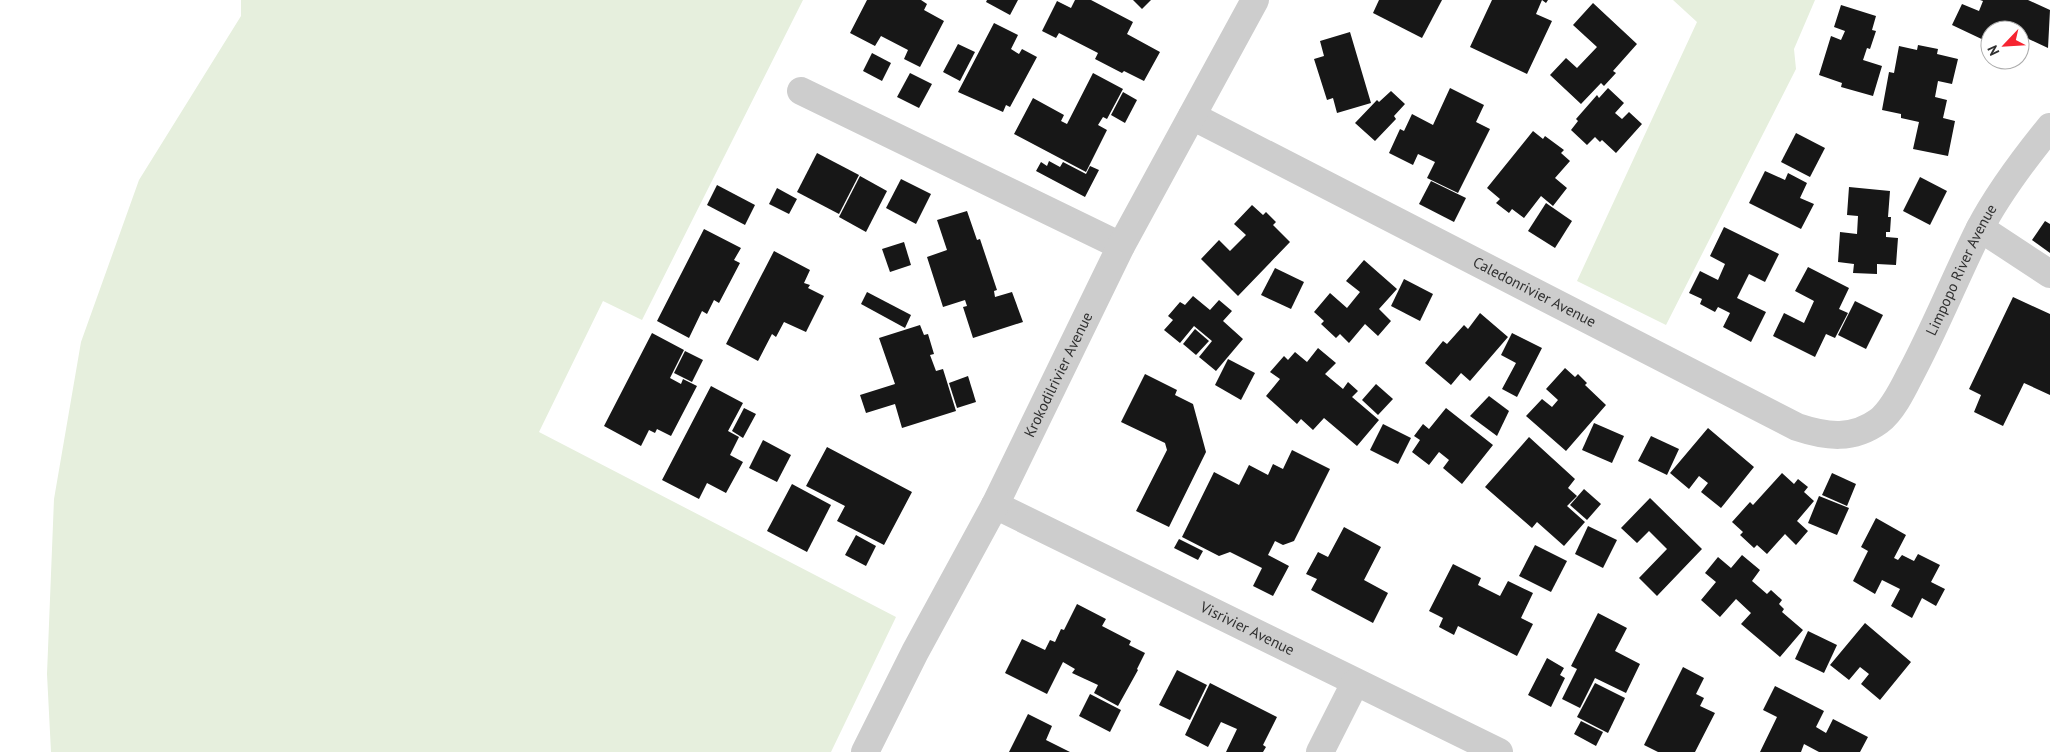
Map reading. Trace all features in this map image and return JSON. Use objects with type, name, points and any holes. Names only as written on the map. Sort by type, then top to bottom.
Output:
[{"type":"street","name":"Krokodilrivier Avenue","points":[[865,752],[915,652],[995,505],[1121,246],[1255,0]]},
{"type":"street","points":[[801,91],[1121,246]]},
{"type":"street","name":"Caledonrivier Avenue","points":[[1192,116],[1797,427],[1817,434],[1842,436],[1862,432],[1882,419]]},
{"type":"street","name":"Limpopo River Avenue","points":[[1882,419],[1901,392],[1923,351],[1980,228],[2006,185],[2050,127]]},
{"type":"street","points":[[1980,228],[2050,274]]},
{"type":"street","name":"Visrivier Avenue","points":[[995,505],[1499,752]]},
{"type":"street","points":[[1320,752],[1355,683]]},
{"type":"green space","points":[[241,0],[803,0],[642,320],[603,301],[539,432],[896,617],[831,752],[51,752],[47,674],[54,499],[81,342],[139,180],[241,16]]},
{"type":"green space","points":[[1673,0],[1815,0],[1794,49],[1796,69],[1666,325],[1577,281],[1697,22]]},
{"type":"building","points":[[867,0],[921,0],[927,4],[924,10],[944,21],[920,67],[904,59],[908,50],[881,36],[875,46],[850,33]]},
{"type":"building","points":[[987,0],[1018,0],[1010,15],[986,2]]},
{"type":"building","points":[[1075,0],[1091,0],[1133,22],[1127,34],[1160,52],[1144,81],[1124,71],[1122,73],[1095,59],[1098,53],[1059,33],[1056,38],[1042,31],[1057,1],[1071,8]]},
{"type":"building","points":[[1133,0],[1151,0],[1142,9]]},
{"type":"building","points":[[1379,0],[1442,0],[1422,38],[1373,13]]},
{"type":"building","points":[[1492,0],[1542,0],[1536,14],[1552,21],[1527,74],[1470,47]]},
{"type":"building","points":[[1980,0],[2028,0],[2050,10],[2048,48],[2030,40],[2030,20],[1980,20],[1980,38],[1952,25],[1962,4],[1979,11],[1983,1]]},
{"type":"building","points":[[1593,3],[1637,44],[1613,71],[1616,73],[1604,86],[1601,83],[1581,104],[1550,75],[1566,58],[1577,68],[1597,47],[1573,25]]},
{"type":"building","points":[[1841,5],[1876,16],[1872,30],[1876,31],[1870,49],[1867,48],[1863,60],[1882,66],[1873,96],[1841,87],[1842,83],[1819,75],[1831,36],[1841,40],[1845,31],[1834,27]]},
{"type":"building","points":[[994,23],[1018,35],[1011,49],[1019,54],[1022,49],[1037,57],[1010,107],[1006,105],[1003,112],[958,92]]},
{"type":"building","points":[[1350,32],[1371,103],[1337,113],[1333,98],[1327,100],[1314,59],[1324,56],[1320,41]]},
{"type":"building","points":[[958,44],[975,52],[960,81],[943,72]]},
{"type":"building","points":[[1918,45],[1938,49],[1937,54],[1958,59],[1952,84],[1938,81],[1935,97],[1947,100],[1943,118],[1955,121],[1948,156],[1913,149],[1919,122],[1901,118],[1901,114],[1882,110],[1889,72],[1894,73],[1899,46],[1917,50]]},
{"type":"building","points":[[872,53],[891,63],[882,81],[863,71]]},
{"type":"building","points":[[910,73],[932,84],[919,108],[897,97]]},
{"type":"building","points":[[1093,73],[1123,89],[1107,119],[1103,117],[1098,125],[1107,130],[1086,172],[1014,134],[1033,98],[1064,115],[1061,121],[1067,124]]},
{"type":"building","points":[[1450,88],[1484,105],[1476,122],[1490,129],[1458,193],[1427,178],[1435,162],[1418,154],[1413,165],[1389,153],[1400,129],[1404,131],[1412,114],[1433,125]]},
{"type":"building","points":[[1608,88],[1624,103],[1615,113],[1622,119],[1629,112],[1642,124],[1616,153],[1602,140],[1600,142],[1595,137],[1587,145],[1571,130],[1578,121],[1576,119],[1597,95],[1599,98]]},
{"type":"building","points":[[1391,91],[1405,104],[1394,116],[1396,119],[1375,141],[1355,123],[1377,100],[1379,102]]},
{"type":"building","points":[[1123,92],[1137,100],[1125,123],[1111,115]]},
{"type":"building","points":[[1533,131],[1543,139],[1545,136],[1564,150],[1561,153],[1570,161],[1555,178],[1567,188],[1553,206],[1541,196],[1524,218],[1512,209],[1509,213],[1496,203],[1500,199],[1487,188]]},
{"type":"building","points":[[1796,133],[1825,148],[1810,177],[1781,162]]},
{"type":"building","points":[[817,153],[859,175],[839,214],[797,192]]},
{"type":"building","points":[[1049,161],[1060,167],[1063,162],[1086,174],[1090,166],[1099,170],[1085,197],[1036,171],[1041,162],[1047,166]]},
{"type":"building","points":[[1765,171],[1785,180],[1788,173],[1807,183],[1800,198],[1814,204],[1801,229],[1749,203]]},
{"type":"building","points":[[860,176],[887,191],[866,232],[839,217]]},
{"type":"building","points":[[1920,177],[1947,191],[1930,225],[1903,211]]},
{"type":"building","points":[[901,179],[931,194],[916,224],[886,208]]},
{"type":"building","points":[[1431,181],[1466,198],[1454,222],[1419,204]]},
{"type":"building","points":[[717,185],[755,205],[745,225],[707,205]]},
{"type":"building","points":[[1849,187],[1890,191],[1888,217],[1891,217],[1890,232],[1886,232],[1886,237],[1898,238],[1896,265],[1877,264],[1877,274],[1853,273],[1854,264],[1838,262],[1840,232],[1857,234],[1858,216],[1847,215]]},
{"type":"building","points":[[777,188],[797,199],[789,214],[769,204]]},
{"type":"building","points":[[1546,203],[1572,221],[1555,248],[1528,231]]},
{"type":"building","points":[[1252,205],[1263,215],[1266,212],[1276,222],[1273,225],[1290,242],[1238,296],[1201,259],[1219,240],[1230,251],[1246,235],[1234,224]]},
{"type":"building","points":[[967,211],[977,240],[980,239],[997,290],[994,291],[995,297],[1012,292],[1023,322],[973,338],[963,307],[967,306],[965,300],[943,307],[927,257],[947,250],[937,220]]},
{"type":"building","points":[[2045,221],[2050,224],[2050,253],[2032,240]]},
{"type":"building","points":[[1724,227],[1779,254],[1765,282],[1749,274],[1737,298],[1766,312],[1751,342],[1723,327],[1730,313],[1718,307],[1715,312],[1700,304],[1702,299],[1689,293],[1700,271],[1718,280],[1725,264],[1710,256]]},
{"type":"building","points":[[704,229],[741,248],[734,260],[740,263],[719,303],[714,300],[707,314],[702,311],[689,338],[657,321]]},
{"type":"building","points":[[904,242],[911,265],[890,272],[882,249]]},
{"type":"building","points":[[774,251],[810,270],[804,283],[810,285],[808,288],[824,296],[806,332],[784,322],[776,337],[772,334],[758,361],[726,344]]},
{"type":"building","points":[[1364,260],[1397,289],[1379,309],[1391,321],[1378,336],[1365,324],[1349,343],[1340,334],[1336,338],[1321,324],[1324,321],[1314,312],[1330,293],[1347,308],[1360,292],[1346,281]]},
{"type":"building","points":[[1808,267],[1849,288],[1839,309],[1848,313],[1835,338],[1826,334],[1815,357],[1773,336],[1784,313],[1804,323],[1814,301],[1795,291]]},
{"type":"building","points":[[1275,268],[1304,282],[1291,309],[1261,295]]},
{"type":"building","points":[[1404,279],[1433,294],[1420,321],[1391,306]]},
{"type":"building","points":[[867,292],[911,315],[905,328],[861,304]]},
{"type":"building","points":[[1193,296],[1210,310],[1219,300],[1232,311],[1223,321],[1243,339],[1216,371],[1199,357],[1212,341],[1194,326],[1180,343],[1164,330],[1173,320],[1168,316],[1180,302],[1185,305]]},
{"type":"building","points":[[2013,297],[2050,314],[2050,395],[2024,383],[2003,426],[1974,412],[1981,395],[1969,389]]},
{"type":"building","points":[[1855,301],[1883,315],[1866,349],[1838,335]]},
{"type":"building","points":[[1480,313],[1508,337],[1470,381],[1461,373],[1451,385],[1425,363],[1443,341],[1447,344],[1464,325],[1468,329]]},
{"type":"building","points":[[920,325],[924,335],[928,334],[934,354],[930,355],[936,371],[943,369],[956,411],[902,428],[895,404],[866,413],[860,395],[895,384],[879,338]]},
{"type":"building","points":[[1195,329],[1209,341],[1196,355],[1183,344]]},
{"type":"building","points":[[652,333],[684,350],[670,378],[681,384],[683,379],[697,386],[671,436],[657,429],[655,433],[649,430],[641,446],[604,426]]},
{"type":"building","points":[[1512,333],[1542,348],[1517,397],[1502,389],[1516,363],[1501,355]]},
{"type":"building","points":[[1318,348],[1336,363],[1325,374],[1343,389],[1348,382],[1358,391],[1352,397],[1379,420],[1357,446],[1324,418],[1313,430],[1301,419],[1297,424],[1266,396],[1280,379],[1270,372],[1284,356],[1288,360],[1295,352],[1307,362]]},
{"type":"building","points":[[685,351],[703,360],[692,382],[674,373]]},
{"type":"building","points":[[1228,359],[1255,373],[1241,400],[1215,385]]},
{"type":"building","points":[[1565,368],[1575,377],[1578,374],[1587,383],[1585,385],[1606,405],[1566,451],[1526,416],[1542,399],[1552,407],[1558,400],[1546,389]]},
{"type":"building","points":[[1145,374],[1177,390],[1175,395],[1193,404],[1206,452],[1169,527],[1136,511],[1167,450],[1165,443],[1121,422]]},
{"type":"building","points":[[968,376],[976,402],[957,408],[949,383]]},
{"type":"building","points":[[1376,384],[1393,399],[1378,415],[1362,400]]},
{"type":"building","points":[[711,386],[743,403],[728,431],[739,437],[730,455],[743,462],[726,493],[707,483],[699,499],[662,480]]},
{"type":"building","points":[[1489,396],[1509,411],[1497,436],[1470,416]]},
{"type":"building","points":[[744,408],[756,414],[743,438],[732,431]]},
{"type":"building","points":[[1446,408],[1493,445],[1462,484],[1443,468],[1449,460],[1439,452],[1429,465],[1412,452],[1420,440],[1414,436],[1423,424],[1429,429]]},
{"type":"building","points":[[1594,423],[1624,436],[1612,463],[1582,450]]},
{"type":"building","points":[[1383,424],[1411,438],[1398,464],[1370,450]]},
{"type":"building","points":[[1708,428],[1754,467],[1721,508],[1701,492],[1708,483],[1699,476],[1689,489],[1670,473]]},
{"type":"building","points":[[1651,436],[1679,449],[1667,475],[1638,461]]},
{"type":"building","points":[[1529,437],[1575,479],[1568,488],[1577,496],[1567,506],[1585,522],[1564,546],[1537,522],[1532,528],[1485,487]]},
{"type":"building","points":[[763,440],[791,455],[777,482],[749,468]]},
{"type":"building","points":[[827,447],[912,492],[884,545],[837,521],[845,506],[806,486]]},
{"type":"building","points":[[1292,450],[1330,469],[1294,541],[1283,545],[1275,541],[1268,555],[1289,566],[1273,596],[1253,586],[1262,568],[1230,552],[1219,556],[1182,537],[1214,472],[1239,485],[1249,465],[1268,475],[1273,464],[1283,469]]},
{"type":"building","points":[[1782,473],[1794,484],[1798,479],[1808,487],[1804,492],[1814,501],[1797,521],[1808,531],[1796,545],[1785,534],[1767,554],[1757,545],[1754,548],[1740,535],[1743,532],[1732,522],[1750,502],[1753,505]]},
{"type":"building","points":[[1832,473],[1856,484],[1847,506],[1822,495]]},
{"type":"building","points":[[792,484],[831,505],[807,552],[767,531]]},
{"type":"building","points":[[1584,489],[1601,504],[1587,520],[1570,505]]},
{"type":"building","points":[[1819,496],[1849,508],[1837,535],[1808,523]]},
{"type":"building","points":[[1650,498],[1702,549],[1657,596],[1639,578],[1667,549],[1649,531],[1637,543],[1621,528]]},
{"type":"building","points":[[1876,518],[1906,535],[1894,558],[1898,560],[1902,555],[1914,561],[1918,554],[1940,565],[1931,582],[1945,589],[1936,606],[1922,598],[1912,618],[1891,606],[1900,589],[1882,580],[1875,594],[1853,581],[1868,551],[1861,547]]},
{"type":"building","points":[[1588,526],[1617,540],[1603,568],[1575,554]]},
{"type":"building","points":[[1344,527],[1381,547],[1364,580],[1388,593],[1373,623],[1311,590],[1317,579],[1306,574],[1318,552],[1328,557]]},
{"type":"building","points":[[856,535],[876,546],[866,566],[845,555]]},
{"type":"building","points":[[1179,539],[1203,551],[1198,560],[1174,548]]},
{"type":"building","points":[[1535,545],[1567,561],[1551,592],[1519,576]]},
{"type":"building","points":[[1742,555],[1760,570],[1752,581],[1767,594],[1771,590],[1782,600],[1779,604],[1784,609],[1782,612],[1803,630],[1780,657],[1741,624],[1751,613],[1736,599],[1720,617],[1701,600],[1716,582],[1705,573],[1718,557],[1731,568]]},
{"type":"building","points":[[1453,564],[1481,578],[1478,585],[1500,596],[1508,581],[1533,593],[1521,618],[1533,624],[1517,656],[1458,626],[1454,635],[1439,627],[1443,618],[1429,611]]},
{"type":"building","points":[[1077,604],[1106,619],[1102,626],[1131,641],[1129,645],[1145,653],[1118,706],[1094,693],[1098,685],[1072,673],[1075,669],[1063,662],[1047,694],[1005,673],[1022,639],[1045,650],[1050,640],[1055,642],[1061,629],[1064,630]]},
{"type":"building","points":[[1598,613],[1627,628],[1615,651],[1640,664],[1626,693],[1595,678],[1580,708],[1562,699],[1577,669],[1571,666]]},
{"type":"building","points":[[1865,623],[1911,662],[1880,700],[1861,684],[1869,674],[1860,667],[1849,680],[1830,665]]},
{"type":"building","points":[[1808,631],[1837,645],[1824,673],[1795,659]]},
{"type":"building","points":[[1547,658],[1564,668],[1560,675],[1565,678],[1551,707],[1528,695]]},
{"type":"building","points":[[1683,667],[1704,678],[1696,694],[1704,698],[1700,706],[1715,713],[1695,752],[1658,752],[1644,745]]},
{"type":"building","points":[[1177,670],[1207,685],[1190,720],[1159,705]]},
{"type":"building","points":[[1210,683],[1277,717],[1263,745],[1266,747],[1263,752],[1226,752],[1237,729],[1221,722],[1208,747],[1185,735]]},
{"type":"building","points":[[1595,683],[1625,698],[1608,733],[1577,717]]},
{"type":"building","points":[[1775,686],[1824,711],[1816,727],[1826,733],[1833,719],[1868,737],[1860,752],[1819,752],[1804,744],[1801,752],[1760,752],[1777,717],[1763,710]]},
{"type":"building","points":[[1090,694],[1121,710],[1110,732],[1079,716]]},
{"type":"building","points":[[1028,714],[1052,726],[1046,740],[1070,752],[1009,752]]},
{"type":"building","points":[[1581,721],[1603,732],[1596,746],[1574,734]]}]
